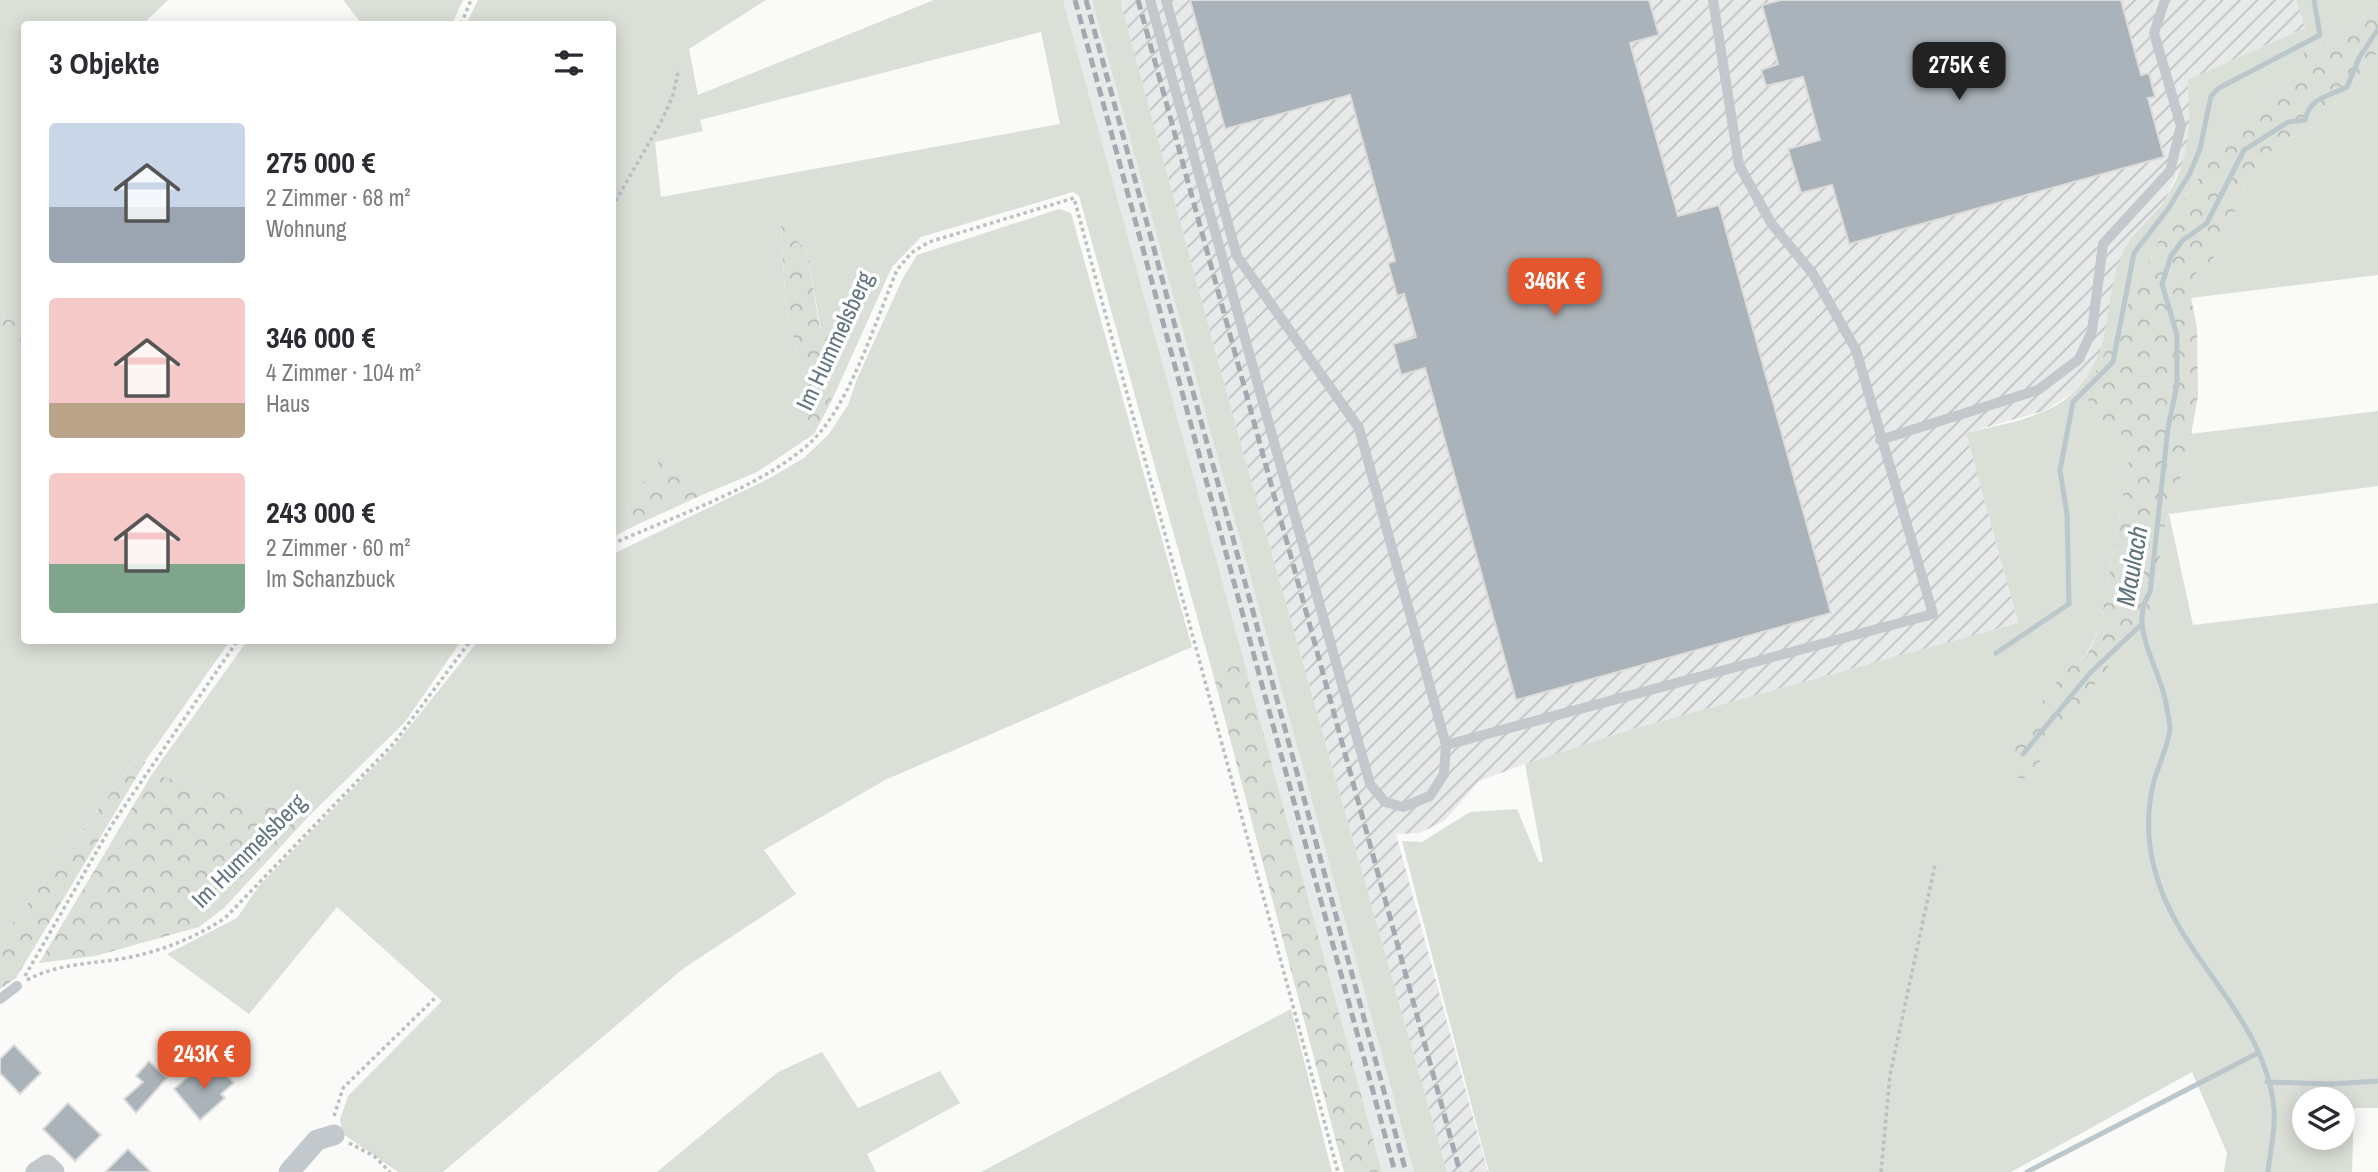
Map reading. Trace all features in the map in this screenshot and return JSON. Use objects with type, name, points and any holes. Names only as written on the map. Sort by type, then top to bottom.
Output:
[{"type":"street","points":[[289,1172],[317,1140],[334,1135]]},
{"type":"lane","points":[[1150,0],[1370,784],[1385,802],[1403,807],[1430,796],[1444,774],[1446,746],[1359,428],[1237,256],[1166,0]]},
{"type":"lane","points":[[1446,746],[1933,614],[1905,513],[1880,440],[1856,350],[1813,274],[1771,223],[1739,165],[1713,0]]},
{"type":"lane","points":[[1880,440],[2038,390],[2079,359],[2092,331],[2103,244],[2170,171],[2181,126],[2154,33],[2165,0]]},
{"type":"lane","points":[[0,999],[17,986]]},
{"type":"path","points":[[462,21],[471,0]]},
{"type":"path","points":[[616,199],[661,122],[672,98],[679,68]]},
{"type":"path","name":"Im Hummelsberg","points":[[616,542],[762,476],[800,453],[823,429],[843,397],[897,270],[911,253],[929,242],[1074,198],[1338,1172]]},
{"type":"path","points":[[17,986],[39,954],[113,823],[235,644]]},
{"type":"path","name":"Im Hummelsberg","points":[[17,986],[49,968],[162,950],[198,936],[226,918],[394,743],[468,644]]},
{"type":"path","points":[[1881,1172],[1891,1075],[1935,865]]},
{"type":"path","points":[[390,1172],[374,1156],[334,1135],[334,1111],[343,1088],[436,997]]},
{"type":"shaded area","points":[[1063,0],[1092,0],[1414,1172],[1382,1172]]},
{"type":"shaded area","points":[[1120,0],[2296,0],[2305,28],[2187,80],[2191,114],[2187,154],[2166,198],[2124,251],[2115,277],[2104,345],[2095,365],[2073,393],[2044,411],[1966,433],[2018,623],[1629,730],[1525,764],[1479,781],[1444,821],[1420,833],[1396,834],[1488,1172],[1447,1172],[1238,434]]},
{"type":"green space","points":[[0,0],[168,0],[146,21],[21,21],[21,327],[0,313]]},
{"type":"green space","points":[[343,0],[463,0],[453,21],[360,21]]},
{"type":"green space","points":[[478,0],[766,0],[689,49],[698,95],[934,0],[1063,0],[1244,662],[1213,674],[1079,196],[1073,192],[921,237],[892,267],[831,402],[835,366],[849,308],[837,309],[821,330],[807,251],[781,226],[786,309],[805,380],[806,417],[814,434],[757,472],[702,495],[690,474],[626,505],[634,526],[616,535],[616,21],[468,21]],"holes":[[[1041,32],[1060,124],[661,197],[655,142],[703,131],[700,120]]]},
{"type":"green space","points":[[1092,0],[1120,0],[1238,434],[1447,1172],[1414,1172]]},
{"type":"green space","points":[[2296,0],[2378,0],[2378,4],[2348,30],[2306,50],[2287,83],[2246,111],[2169,220],[2096,371],[2085,417],[2117,425],[2130,453],[2100,627],[2086,655],[2066,671],[2100,677],[2148,618],[2158,580],[2163,532],[2186,462],[2191,434],[2378,411],[2378,486],[2169,514],[2193,625],[2378,603],[2378,1108],[2355,1108],[2355,1087],[2292,1087],[2292,1150],[2353,1150],[2352,1172],[2224,1172],[2227,1153],[2192,1072],[2011,1172],[1489,1172],[1402,841],[1422,842],[1470,812],[1517,809],[1539,862],[1543,862],[1525,764],[1629,730],[2018,623],[1966,433],[2024,419],[2052,408],[2075,391],[2088,374],[2103,340],[2112,289],[2123,253],[2132,238],[2166,198],[2180,170],[2189,126],[2187,80],[2305,28]]},
{"type":"green space","points":[[2378,4],[2378,51],[2347,94],[2320,114],[2309,130],[2280,142],[2249,174],[2226,235],[2213,259],[2197,272],[2191,298],[2197,328],[2198,396],[2186,462],[2163,532],[2158,580],[2148,618],[2100,677],[2028,778],[2018,778],[2013,740],[2066,670],[2087,655],[2100,627],[2130,453],[2117,425],[2084,417],[2096,371],[2169,220],[2246,111],[2287,83],[2306,50],[2348,30]]},
{"type":"green space","points":[[2378,51],[2378,275],[2191,298],[2197,272],[2213,259],[2226,235],[2249,174],[2280,142],[2309,130],[2320,114],[2347,94]]},
{"type":"green space","points":[[1059,209],[1071,213],[1192,647],[885,780],[764,850],[796,894],[684,968],[443,1172],[398,1172],[343,1134],[340,1120],[348,1096],[442,1001],[337,907],[249,1014],[167,954],[237,918],[258,887],[395,745],[476,644],[616,644],[616,553],[770,478],[804,458],[829,434],[848,405],[903,278],[917,255]]},
{"type":"green space","points":[[781,225],[807,251],[820,329],[837,309],[850,308],[835,366],[831,402],[814,434],[806,417],[805,380],[786,309]]},
{"type":"green space","points":[[0,313],[21,327],[21,352],[0,341]]},
{"type":"green space","points":[[0,341],[21,352],[21,644],[228,644],[146,760],[136,759],[0,940]]},
{"type":"green space","points":[[662,458],[690,474],[702,495],[634,526],[626,505]]},
{"type":"green space","points":[[245,644],[459,644],[405,722],[309,816],[152,774]]},
{"type":"green space","points":[[1244,662],[1382,1172],[1344,1172],[1213,674]]},
{"type":"green space","points":[[137,758],[146,761],[16,978],[0,989],[0,940]]},
{"type":"green space","points":[[152,774],[309,816],[224,908],[199,927],[95,956],[39,963]]},
{"type":"green space","points":[[1291,1009],[1332,1172],[981,1172]]},
{"type":"green space","points":[[822,1052],[858,1108],[940,1071],[960,1103],[867,1154],[876,1172],[657,1172],[778,1072]]},
{"type":"building","points":[[1190,0],[1649,0],[1659,35],[1630,43],[1678,216],[1719,205],[1831,613],[1516,700],[1425,368],[1401,375],[1393,344],[1416,337],[1404,294],[1397,296],[1388,263],[1395,261],[1350,95],[1225,129]]},
{"type":"building","points":[[1781,0],[2121,0],[2141,75],[2149,73],[2155,97],[2148,98],[2164,157],[1849,244],[1832,185],[1801,193],[1788,149],[1820,140],[1803,77],[1766,86],[1761,70],[1778,64],[1762,5]]},
{"type":"building","points":[[14,1045],[41,1073],[20,1094],[0,1073],[0,1059]]},
{"type":"building","points":[[149,1061],[167,1078],[136,1113],[124,1099],[143,1082],[136,1076]]},
{"type":"building","points":[[219,1066],[234,1083],[221,1094],[225,1098],[200,1120],[174,1089],[199,1067],[207,1076]]},
{"type":"building","points":[[68,1103],[101,1135],[75,1161],[43,1129]]},
{"type":"building","points":[[128,1149],[151,1172],[105,1172]]},
{"type":"waterway","points":[[1996,653],[2069,604],[2067,515],[2060,470],[2073,402],[2113,362],[2134,253],[2168,209],[2190,173],[2200,149],[2211,96],[2219,88],[2320,35],[2314,0]]},
{"type":"waterway","name":"Maulach","points":[[2268,1172],[2274,1132],[2274,1109],[2267,1075],[2239,1016],[2167,905],[2156,874],[2149,841],[2151,796],[2170,729],[2163,690],[2147,647],[2142,619],[2150,592],[2168,428],[2177,385],[2177,335],[2162,284],[2171,256],[2182,241],[2207,223],[2244,150],[2288,122],[2305,120],[2307,112],[2315,102],[2347,87],[2359,58],[2378,29]]},
{"type":"waterway","points":[[2023,754],[2091,672],[2142,624]]},
{"type":"waterway","points":[[2027,1172],[2258,1053]]},
{"type":"waterway","points":[[2267,1082],[2331,1084],[2378,1081]]},
{"type":"railway","points":[[1075,0],[1395,1172]]},
{"type":"railway","points":[[1086,0],[1406,1172]]},
{"type":"railway","points":[[1138,0],[1460,1172]]}]
